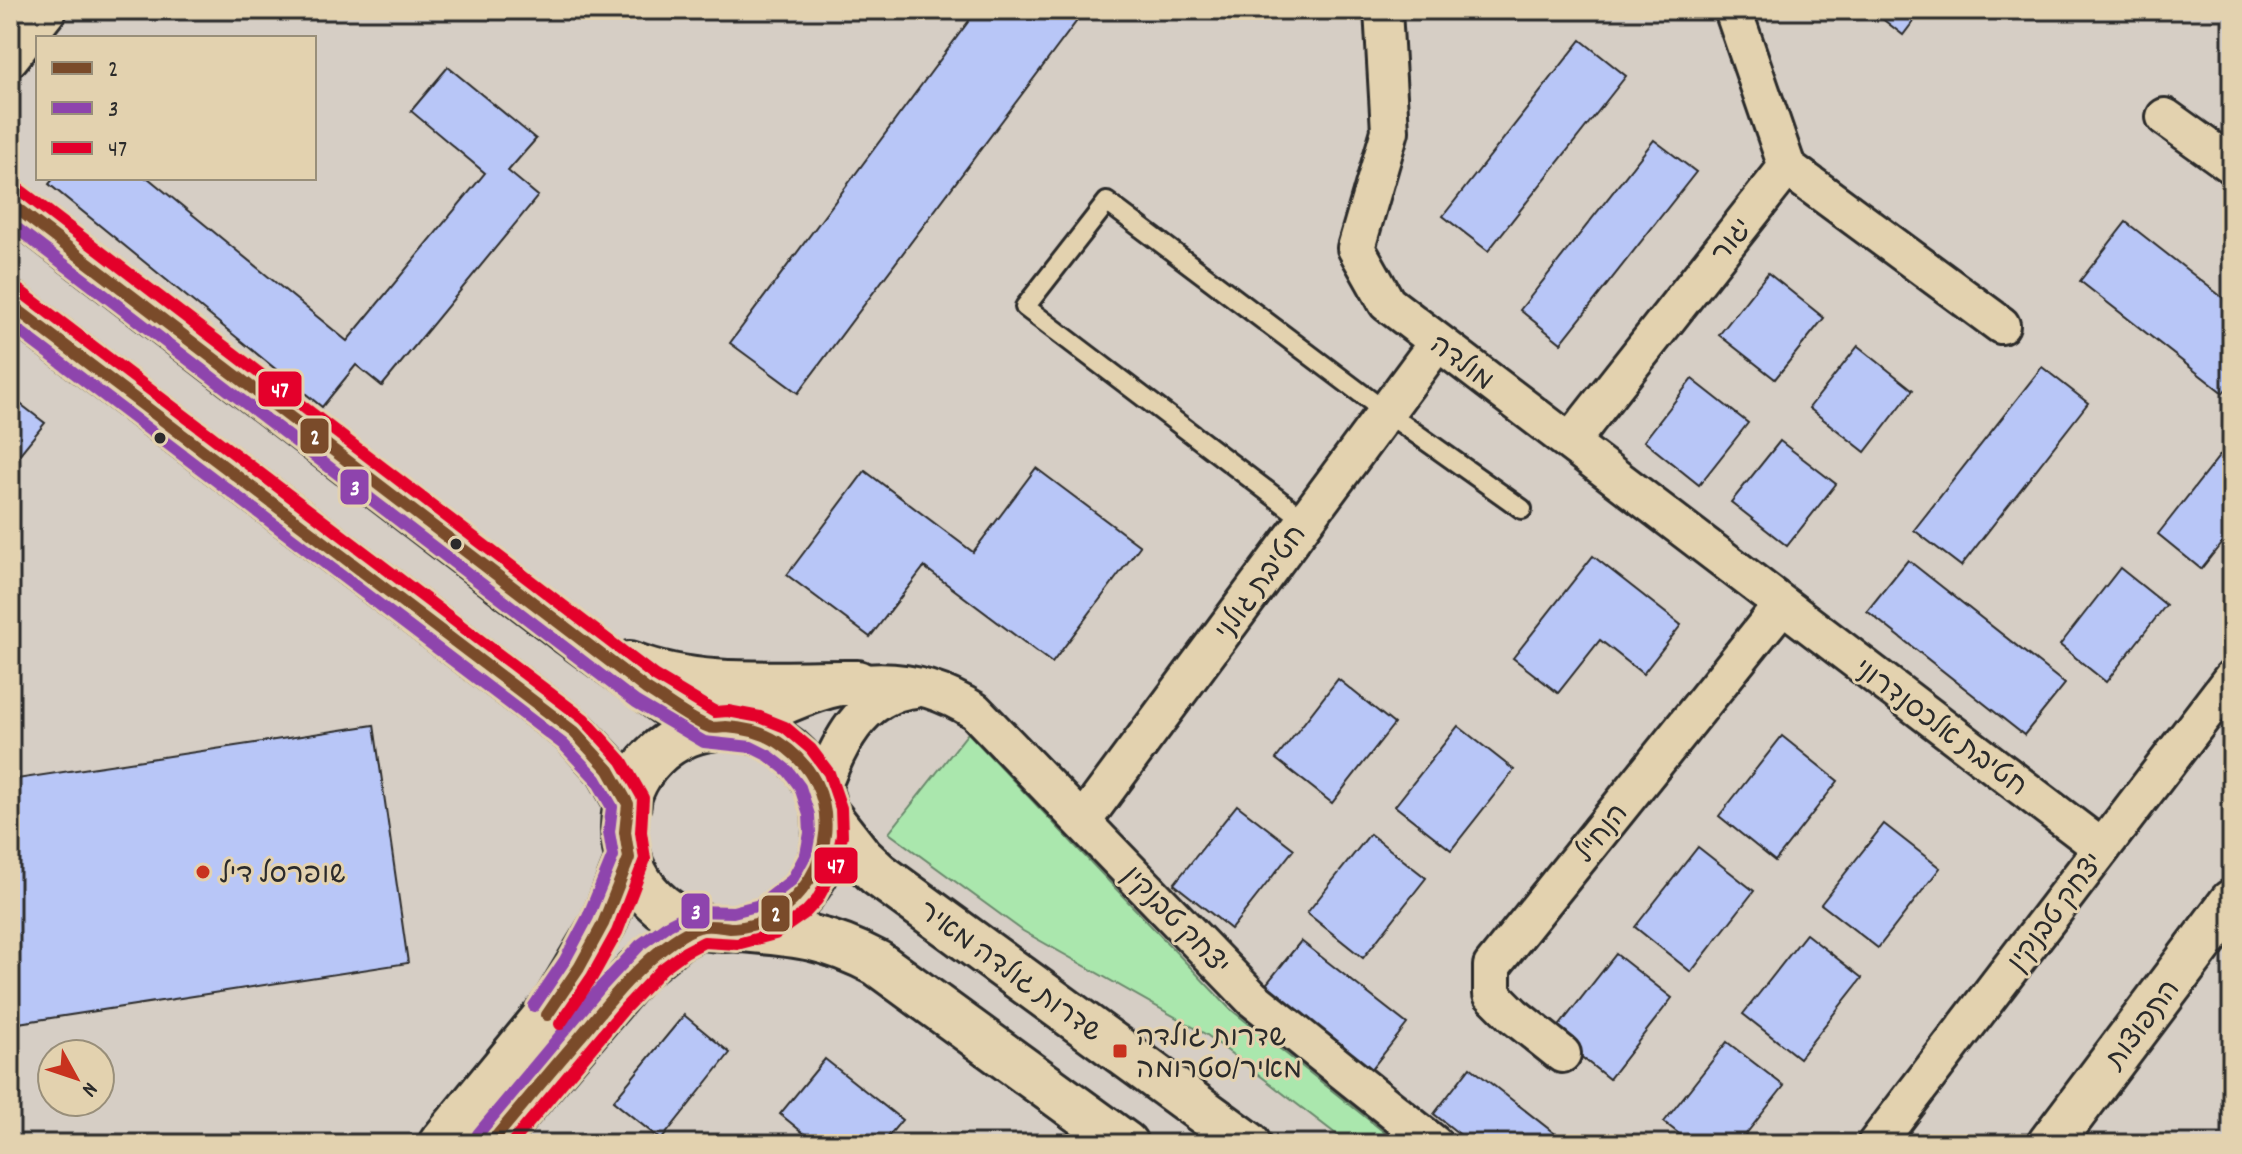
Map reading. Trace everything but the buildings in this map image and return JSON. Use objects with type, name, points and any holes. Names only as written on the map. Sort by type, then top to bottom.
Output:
[{"type":"main road","points":[[10,203],[666,703],[725,728],[766,735],[788,749],[807,769],[823,802],[826,834],[821,860],[805,889],[767,920],[718,927],[677,938],[638,970],[490,1144]]},
{"type":"main road","points":[[10,304],[574,732],[609,770],[628,804]]},
{"type":"main road","points":[[584,643],[647,671],[681,679],[740,684],[857,683]]},
{"type":"main road","points":[[725,728],[687,736],[664,748],[641,773],[628,804],[625,832],[634,872],[651,897],[674,915],[718,927],[810,936],[834,942],[877,963],[1125,1144]]},
{"type":"main road","name":"שדרות גולדה מאיר","points":[[823,802],[861,858],[878,874],[1248,1144]]},
{"type":"main road","points":[[441,1144],[554,1006],[603,924],[629,858]]},
{"type":"main road","name":"התפוצות","points":[[2050,1144],[2232,902]]},
{"type":"street","points":[[10,58],[48,10]]},
{"type":"street","name":"מולדה","points":[[1383,10],[1390,131],[1356,248],[1387,303],[1782,605]]},
{"type":"street","points":[[1733,10],[1787,167],[2001,325]]},
{"type":"street","points":[[2165,117],[2232,165]]},
{"type":"street","name":"יגור","points":[[1571,441],[1787,167]]},
{"type":"street","name":"חטיבת גולני","points":[[1083,821],[1437,343]]},
{"type":"street","name":"חטיבת אלכסנדרוני","points":[[1782,605],[2102,848]]},
{"type":"street","name":"הנח\"ל","points":[[1562,1054],[1492,994],[1492,966],[1782,605]]},
{"type":"street","name":"יצחק טבנקין","points":[[1876,1144],[2232,678]]},
{"type":"street","name":"יצחק טבנקין","points":[[725,728],[809,694],[857,683],[888,682],[928,688],[953,697],[975,711],[1252,998],[1434,1144]]},
{"type":"street","points":[[823,802],[839,747],[862,714],[892,693],[928,688]]},
{"type":"lane","points":[[1304,519],[1025,307],[1107,202],[1387,413],[1522,509]]},
{"type":"green space","points":[[968,733],[1229,1008],[1399,1144],[1349,1144],[1207,1035],[1023,931],[889,833]]},
{"type":"transit line","name":"47","points":[[20,190],[655,676],[715,712],[728,711],[760,717],[785,727],[811,749],[829,773],[841,808],[842,835],[836,865],[817,900],[805,913],[775,934],[737,944],[704,942],[662,969],[625,1008],[511,1144]]},
{"type":"transit line","name":"2","points":[[10,203],[646,689],[709,727],[740,728],[778,742],[801,761],[816,783],[824,807],[825,832],[820,856],[809,880],[792,901],[761,922],[734,928],[710,926],[693,929],[660,951],[612,999],[490,1144]]},
{"type":"transit line","name":"3","points":[[10,223],[636,702],[704,742],[751,747],[769,756],[788,771],[800,787],[809,815],[810,833],[806,854],[792,880],[760,905],[733,912],[695,911],[669,924],[640,945],[478,1134]]},
{"type":"transit line","name":"47","points":[[20,291],[584,719],[622,761],[643,798],[641,832],[645,859],[617,932],[592,977],[560,1024]]},
{"type":"transit line","name":"2","points":[[10,304],[574,732],[609,770],[628,804],[625,832],[629,858],[603,924],[579,968],[547,1015]]},
{"type":"transit line","name":"3","points":[[10,324],[563,744],[596,779],[612,807],[609,832],[613,856],[588,917],[565,960],[534,1006]]},
{"type":"place","name":"שופרסל דיל","points":[[203,872]]},
{"type":"place","name":"שדרות גולדה מאיר/סטרומה","points":[[1120,1051]]}]
